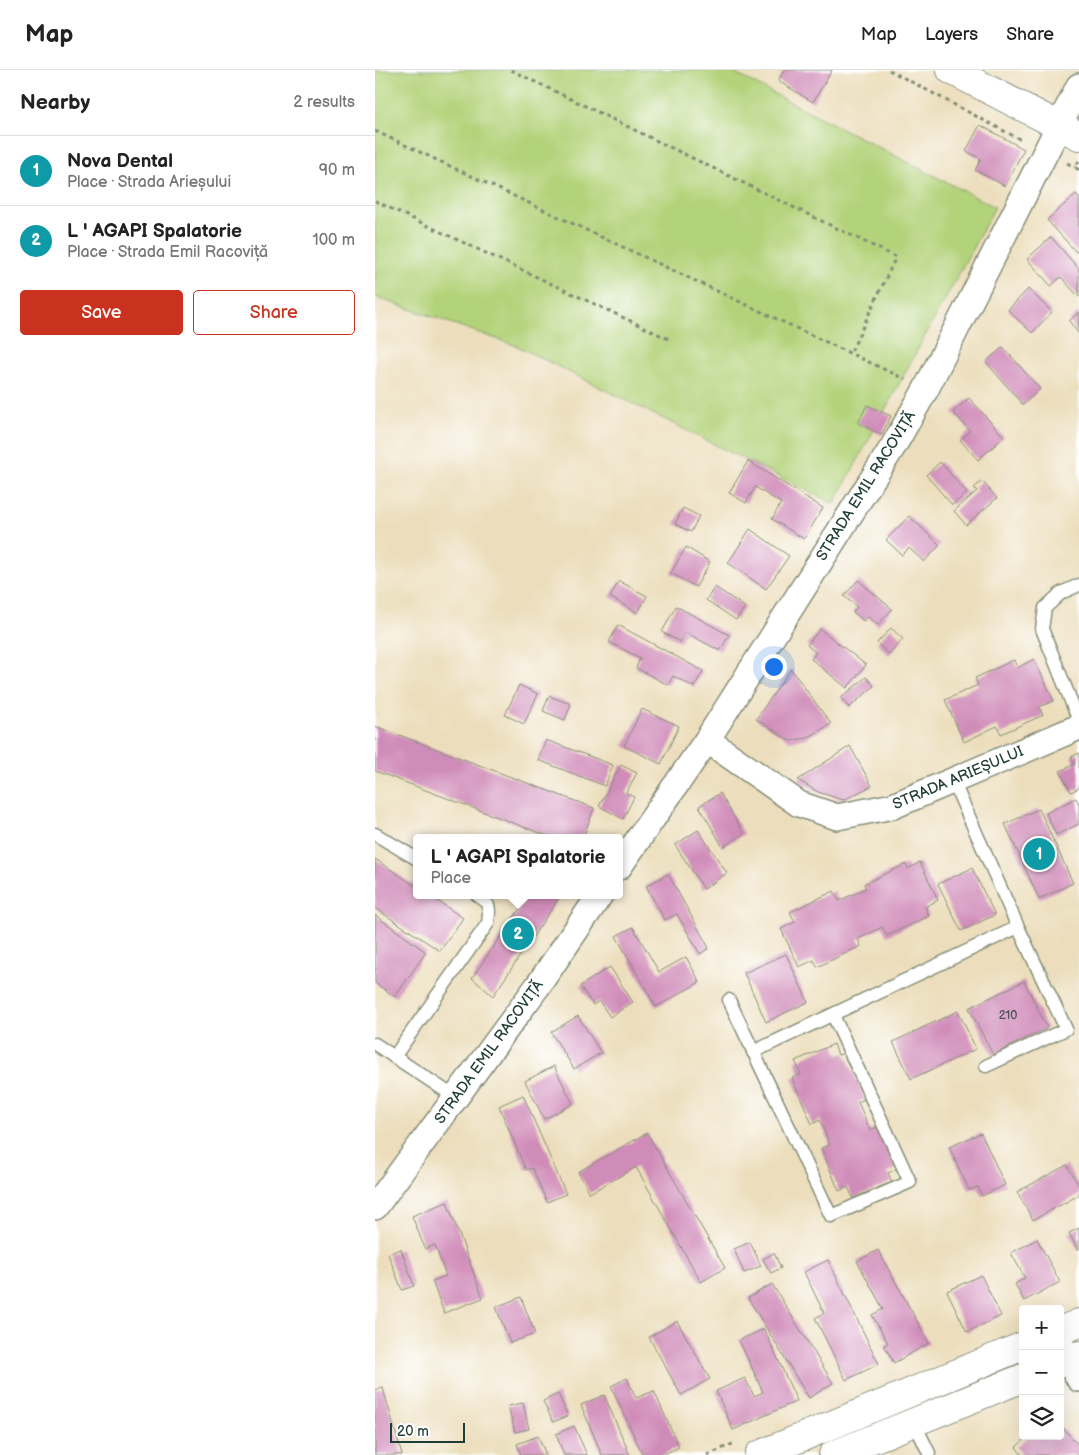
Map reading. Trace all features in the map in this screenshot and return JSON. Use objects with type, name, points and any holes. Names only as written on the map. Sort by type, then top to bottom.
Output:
[{"type":"main road","points":[[951,70],[1069,131]]},
{"type":"main road","points":[[1064,1329],[1079,1323]]},
{"type":"main road","points":[[759,1455],[1019,1348]]},
{"type":"main road","points":[[833,1455],[1019,1380]]},
{"type":"street","name":"STRADA EMIL RACOVIȚĂ","points":[[623,861],[707,740],[894,445],[926,389],[1046,152],[1069,131],[1079,86]]},
{"type":"street","name":"STRADA ARIEȘULUI","points":[[707,740],[799,804],[837,817],[893,806],[1079,727]]},
{"type":"street","name":"STRADA EMIL RACOVIȚĂ","points":[[375,1207],[537,987],[597,899]]},
{"type":"lane","points":[[1079,585],[1061,593],[1045,608],[1041,629],[1079,721]]},
{"type":"lane","points":[[953,781],[1066,1029],[986,1066]]},
{"type":"lane","points":[[375,834],[413,857]]},
{"type":"lane","points":[[394,1056],[488,923],[489,908],[483,899]]},
{"type":"lane","points":[[753,1052],[1018,927]]},
{"type":"lane","points":[[729,1000],[831,1216],[909,1182],[833,1015]]},
{"type":"lane","points":[[375,1044],[455,1097]]},
{"type":"lane","points":[[914,1422],[929,1453]]},
{"type":"path","points":[[511,70],[896,257],[850,354]]},
{"type":"path","points":[[889,70],[1046,152]]},
{"type":"path","points":[[375,131],[926,389]]},
{"type":"path","points":[[1079,160],[1075,167],[1079,170]]},
{"type":"path","points":[[375,201],[671,340]]},
{"type":"green space","points":[[375,70],[728,70],[995,207],[834,504],[517,346],[375,297]]},
{"type":"building","points":[[784,70],[832,70],[813,102],[778,81]]},
{"type":"building","points":[[980,125],[1024,149],[1005,186],[975,170],[981,159],[966,151]]},
{"type":"building","points":[[1076,194],[1079,197],[1079,249],[1076,252],[1047,220]]},
{"type":"building","points":[[1051,237],[1079,269],[1079,297],[1061,277],[1051,286],[1027,259]]},
{"type":"building","points":[[1028,289],[1052,312],[1032,333],[1008,310]]},
{"type":"building","points":[[1079,312],[1079,334],[1069,321]]},
{"type":"building","points":[[1003,347],[1040,389],[1023,405],[986,362]]},
{"type":"building","points":[[969,398],[1004,437],[978,460],[960,440],[970,431],[953,412]]},
{"type":"building","points":[[867,405],[891,416],[882,435],[858,423]]},
{"type":"building","points":[[748,461],[823,508],[804,539],[772,519],[781,503],[755,487],[746,503],[729,493]]},
{"type":"building","points":[[940,462],[967,493],[952,505],[926,475]]},
{"type":"building","points":[[982,481],[997,498],[966,525],[954,511],[977,491],[974,488]]},
{"type":"building","points":[[683,508],[699,516],[691,532],[675,524]]},
{"type":"building","points":[[909,516],[940,545],[924,562],[909,548],[902,555],[886,540]]},
{"type":"building","points":[[750,529],[789,556],[766,589],[728,563]]},
{"type":"building","points":[[686,547],[710,562],[696,587],[671,573]]},
{"type":"building","points":[[858,580],[892,609],[878,625],[868,617],[864,621],[853,612],[857,607],[844,596]]},
{"type":"building","points":[[619,581],[647,596],[638,613],[610,597]]},
{"type":"building","points":[[715,587],[745,607],[736,620],[706,600]]},
{"type":"building","points":[[676,606],[729,635],[720,651],[685,632],[680,642],[662,632]]},
{"type":"building","points":[[618,625],[703,671],[694,687],[673,676],[668,685],[636,668],[640,658],[609,642]]},
{"type":"building","points":[[891,628],[903,639],[889,655],[877,643]]},
{"type":"building","points":[[820,629],[866,665],[847,688],[811,659],[816,653],[807,645]]},
{"type":"building","points":[[1034,659],[1054,701],[1039,707],[1043,715],[1001,734],[997,726],[964,742],[945,700],[978,685],[975,678],[1014,660],[1017,668]]},
{"type":"building","points":[[791,669],[831,724],[807,738],[790,741],[756,719]]},
{"type":"building","points":[[866,677],[874,686],[849,708],[841,698]]},
{"type":"building","points":[[519,685],[538,694],[524,724],[505,715]]},
{"type":"building","points":[[549,696],[571,704],[565,720],[543,711]]},
{"type":"building","points":[[642,709],[679,726],[661,764],[624,746]]},
{"type":"building","points":[[375,726],[594,808],[584,834],[542,834],[375,771]]},
{"type":"building","points":[[546,740],[613,765],[605,786],[538,760]]},
{"type":"building","points":[[850,746],[872,786],[843,800],[818,792],[798,780]]},
{"type":"building","points":[[1079,753],[1079,788],[1071,792],[1060,771],[1075,764],[1071,757]]},
{"type":"building","points":[[621,765],[637,773],[626,793],[634,797],[623,819],[599,806]]},
{"type":"building","points":[[720,793],[744,834],[723,847],[699,806]]},
{"type":"building","points":[[1076,798],[1079,805],[1079,824],[1056,835],[1046,813]]},
{"type":"building","points":[[1039,809],[1073,883],[1039,899],[1005,824]]},
{"type":"building","points":[[698,830],[727,873],[704,889],[675,845]]},
{"type":"building","points":[[375,859],[413,884],[413,899],[435,899],[463,918],[440,951],[375,908]]},
{"type":"building","points":[[920,862],[938,900],[925,907],[929,916],[887,936],[882,927],[858,939],[861,946],[817,967],[814,960],[799,967],[781,929],[795,922],[790,912],[834,891],[839,901],[866,888],[864,884],[906,864],[908,869]]},
{"type":"building","points":[[972,868],[995,915],[961,931],[938,884]]},
{"type":"building","points":[[668,874],[709,948],[700,954],[677,914],[665,920],[646,886]]},
{"type":"building","points":[[526,899],[558,899],[493,996],[472,978]]},
{"type":"building","points":[[375,915],[426,952],[395,997],[375,983]]},
{"type":"building","points":[[633,927],[659,972],[686,957],[700,982],[656,1007],[616,936]]},
{"type":"building","points":[[786,954],[808,1002],[766,1022],[744,973]]},
{"type":"building","points":[[610,967],[633,1002],[610,1017],[599,1001],[593,1005],[580,986]]},
{"type":"building","points":[[1024,981],[1047,1028],[993,1055],[969,1008]]},
{"type":"building","points":[[958,1011],[976,1049],[911,1079],[893,1042]]},
{"type":"building","points":[[578,1016],[601,1053],[574,1069],[551,1032]]},
{"type":"building","points":[[834,1044],[838,1055],[845,1053],[865,1099],[858,1102],[870,1130],[881,1126],[898,1168],[888,1173],[892,1182],[853,1198],[848,1187],[839,1191],[821,1148],[830,1145],[820,1120],[812,1124],[792,1078],[801,1074],[795,1061]]},
{"type":"building","points":[[554,1066],[573,1104],[544,1119],[525,1081]]},
{"type":"building","points":[[523,1095],[566,1194],[547,1202],[532,1168],[526,1170],[499,1106]]},
{"type":"building","points":[[647,1133],[725,1268],[701,1282],[636,1167],[590,1193],[578,1172]]},
{"type":"building","points":[[981,1133],[1005,1185],[982,1196],[978,1187],[969,1190],[949,1147]]},
{"type":"building","points":[[1067,1165],[1079,1186],[1079,1195],[1033,1220],[1017,1192]]},
{"type":"building","points":[[447,1202],[483,1298],[444,1313],[432,1281],[446,1276],[435,1245],[425,1249],[412,1216]]},
{"type":"building","points":[[1079,1228],[1079,1249],[1078,1250],[1069,1233]]},
{"type":"building","points":[[1037,1239],[1060,1282],[1024,1301],[1015,1284],[1025,1278],[1011,1253]]},
{"type":"building","points":[[750,1242],[761,1266],[744,1273],[734,1249]]},
{"type":"building","points":[[401,1249],[414,1286],[402,1290],[388,1254]]},
{"type":"building","points":[[878,1250],[929,1343],[894,1363],[884,1345],[888,1343],[872,1315],[883,1309],[857,1261]]},
{"type":"building","points":[[774,1253],[781,1268],[771,1273],[763,1259]]},
{"type":"building","points":[[828,1260],[879,1364],[846,1380],[815,1318],[824,1313],[804,1272]]},
{"type":"building","points":[[981,1275],[1001,1316],[967,1332],[947,1291]]},
{"type":"building","points":[[772,1284],[833,1383],[809,1398],[748,1298]]},
{"type":"building","points":[[521,1297],[535,1334],[510,1343],[496,1307]]},
{"type":"building","points":[[677,1321],[710,1379],[681,1395],[649,1337]]},
{"type":"building","points":[[764,1329],[797,1401],[733,1430],[716,1391],[745,1378],[754,1396],[763,1392],[739,1340]]},
{"type":"building","points":[[627,1378],[636,1398],[654,1391],[679,1447],[662,1455],[643,1455],[611,1386]]},
{"type":"building","points":[[383,1388],[402,1455],[375,1455],[375,1390]]},
{"type":"building","points":[[558,1394],[568,1416],[553,1422],[543,1401]]},
{"type":"building","points":[[604,1395],[630,1455],[602,1455],[581,1405]]},
{"type":"building","points":[[523,1403],[529,1429],[515,1432],[508,1406]]},
{"type":"building","points":[[574,1426],[587,1455],[564,1455],[556,1434]]},
{"type":"building","points":[[1064,1429],[1079,1446],[1079,1455],[1022,1455],[1016,1447],[1024,1440],[1064,1440]]},
{"type":"building","points":[[538,1436],[546,1455],[521,1455],[517,1444]]},
{"type":"place","name":"Nova Dental","points":[[1039,854]]},
{"type":"place","name":"L ' AGAPI Spalatorie","points":[[518,934]]}]
